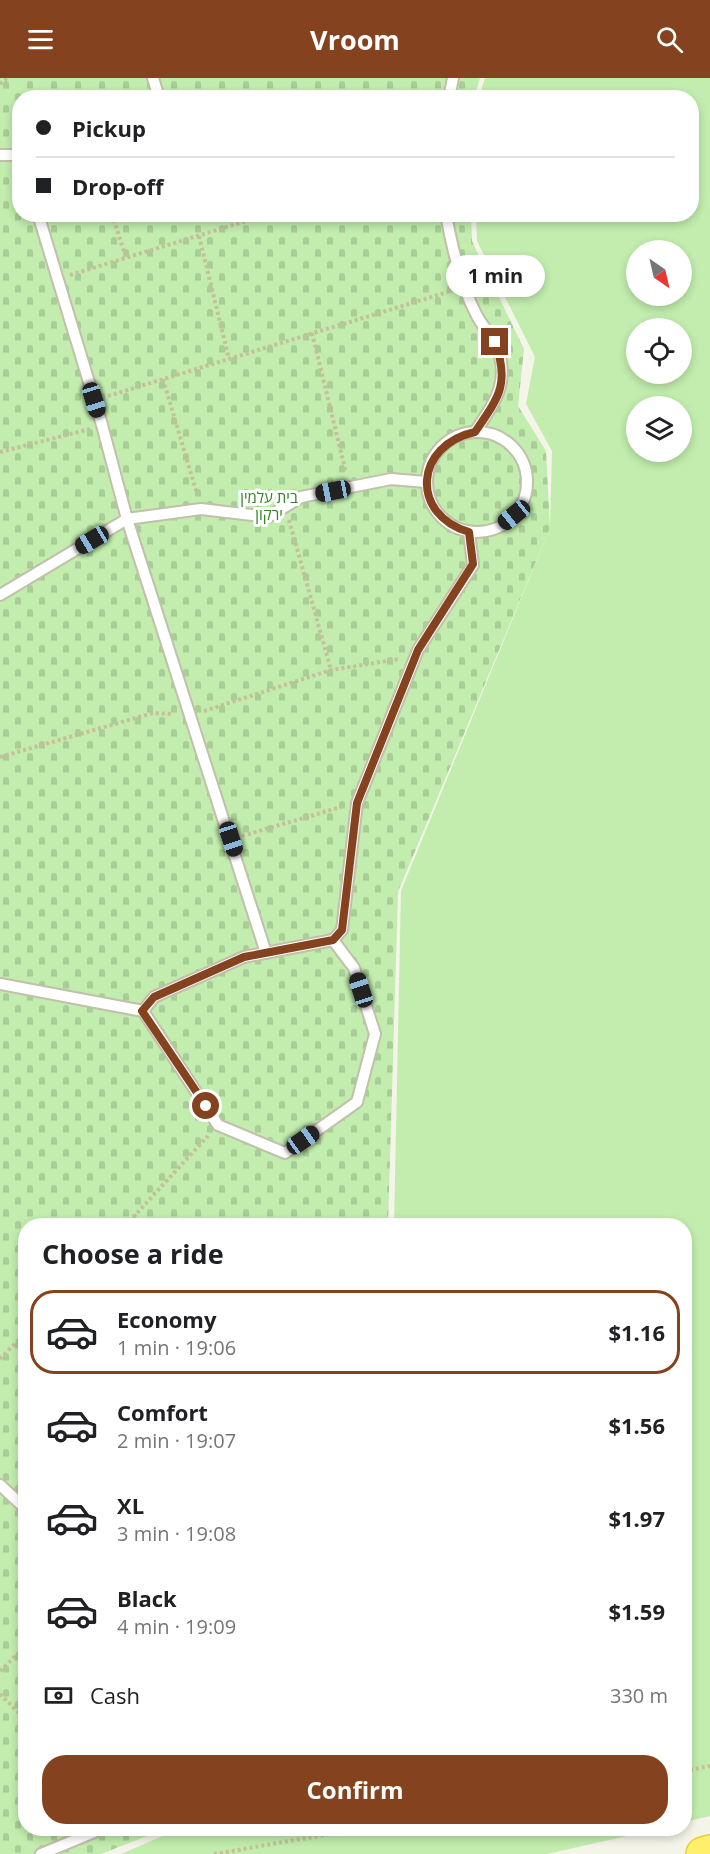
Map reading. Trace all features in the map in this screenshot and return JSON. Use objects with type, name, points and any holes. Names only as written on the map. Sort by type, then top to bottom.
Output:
[{"type":"highway","points":[[703,1854],[710,1852]]},
{"type":"lane","points":[[40,222],[102,425],[127,519],[192,714],[266,953]]},
{"type":"lane","points":[[447,222],[450,240],[477,317],[495,342],[504,366],[497,400],[475,432]]},
{"type":"lane","points":[[475,432],[491,434],[506,441],[518,453],[525,468],[527,485],[524,501],[508,521],[486,532],[469,532],[455,528],[443,520],[431,502],[426,482],[436,453],[453,439],[475,432]]},
{"type":"lane","points":[[0,595],[127,519],[201,509],[268,518],[301,497],[392,478],[426,482]]},
{"type":"lane","points":[[142,1011],[154,997],[244,957],[333,940],[342,930],[357,803],[415,657],[473,564],[469,532]]},
{"type":"lane","points":[[0,984],[142,1011],[218,1125],[285,1153],[357,1102],[375,1034],[354,968],[333,940]]},
{"type":"lane","points":[[0,1485],[18,1502]]},
{"type":"lane","points":[[41,1854],[85,1836]]},
{"type":"path","points":[[0,84],[6,78]]},
{"type":"path","points":[[115,222],[126,258]]},
{"type":"path","points":[[58,279],[244,222]]},
{"type":"path","points":[[199,236],[229,359]]},
{"type":"path","points":[[94,400],[466,287]]},
{"type":"path","points":[[312,333],[350,487]]},
{"type":"path","points":[[163,379],[201,509]]},
{"type":"path","points":[[0,452],[102,425]]},
{"type":"path","points":[[286,507],[331,670]]},
{"type":"path","points":[[0,757],[153,713],[192,714],[331,670],[415,657]]},
{"type":"path","points":[[231,839],[357,803]]},
{"type":"path","points":[[132,1218],[218,1125]]},
{"type":"path","points":[[134,1215],[137,1218]]},
{"type":"path","points":[[0,1359],[18,1340]]},
{"type":"path","points":[[0,1671],[18,1654]]},
{"type":"path","points":[[0,1694],[18,1712]]},
{"type":"path","points":[[692,1770],[710,1766]]},
{"type":"path","points":[[214,1854],[319,1836]]},
{"type":"green space","name":"בית עלמין ירקון","points":[[0,78],[480,78],[476,90],[12,90],[12,222],[471,222],[472,241],[524,349],[518,406],[546,451],[550,528],[398,892],[388,1218],[18,1218],[18,1836],[147,1836],[101,1854],[0,1854]]},
{"type":"green space","points":[[485,78],[710,78],[710,1816],[692,1820],[692,1218],[394,1218],[401,891],[550,528],[552,451],[526,404],[535,357],[477,241],[476,222],[699,222],[699,90],[481,90]]},
{"type":"green space","points":[[163,1836],[627,1836],[547,1854],[121,1854]]},
{"type":"route","points":[[206,1106],[142,1011],[154,997],[244,957],[333,940],[342,930],[357,803],[418,650],[473,564],[469,532],[455,528],[443,520],[434,509],[428,496],[426,482],[429,467],[436,453],[446,442],[460,435],[475,432],[497,400],[504,366],[495,342]]}]
